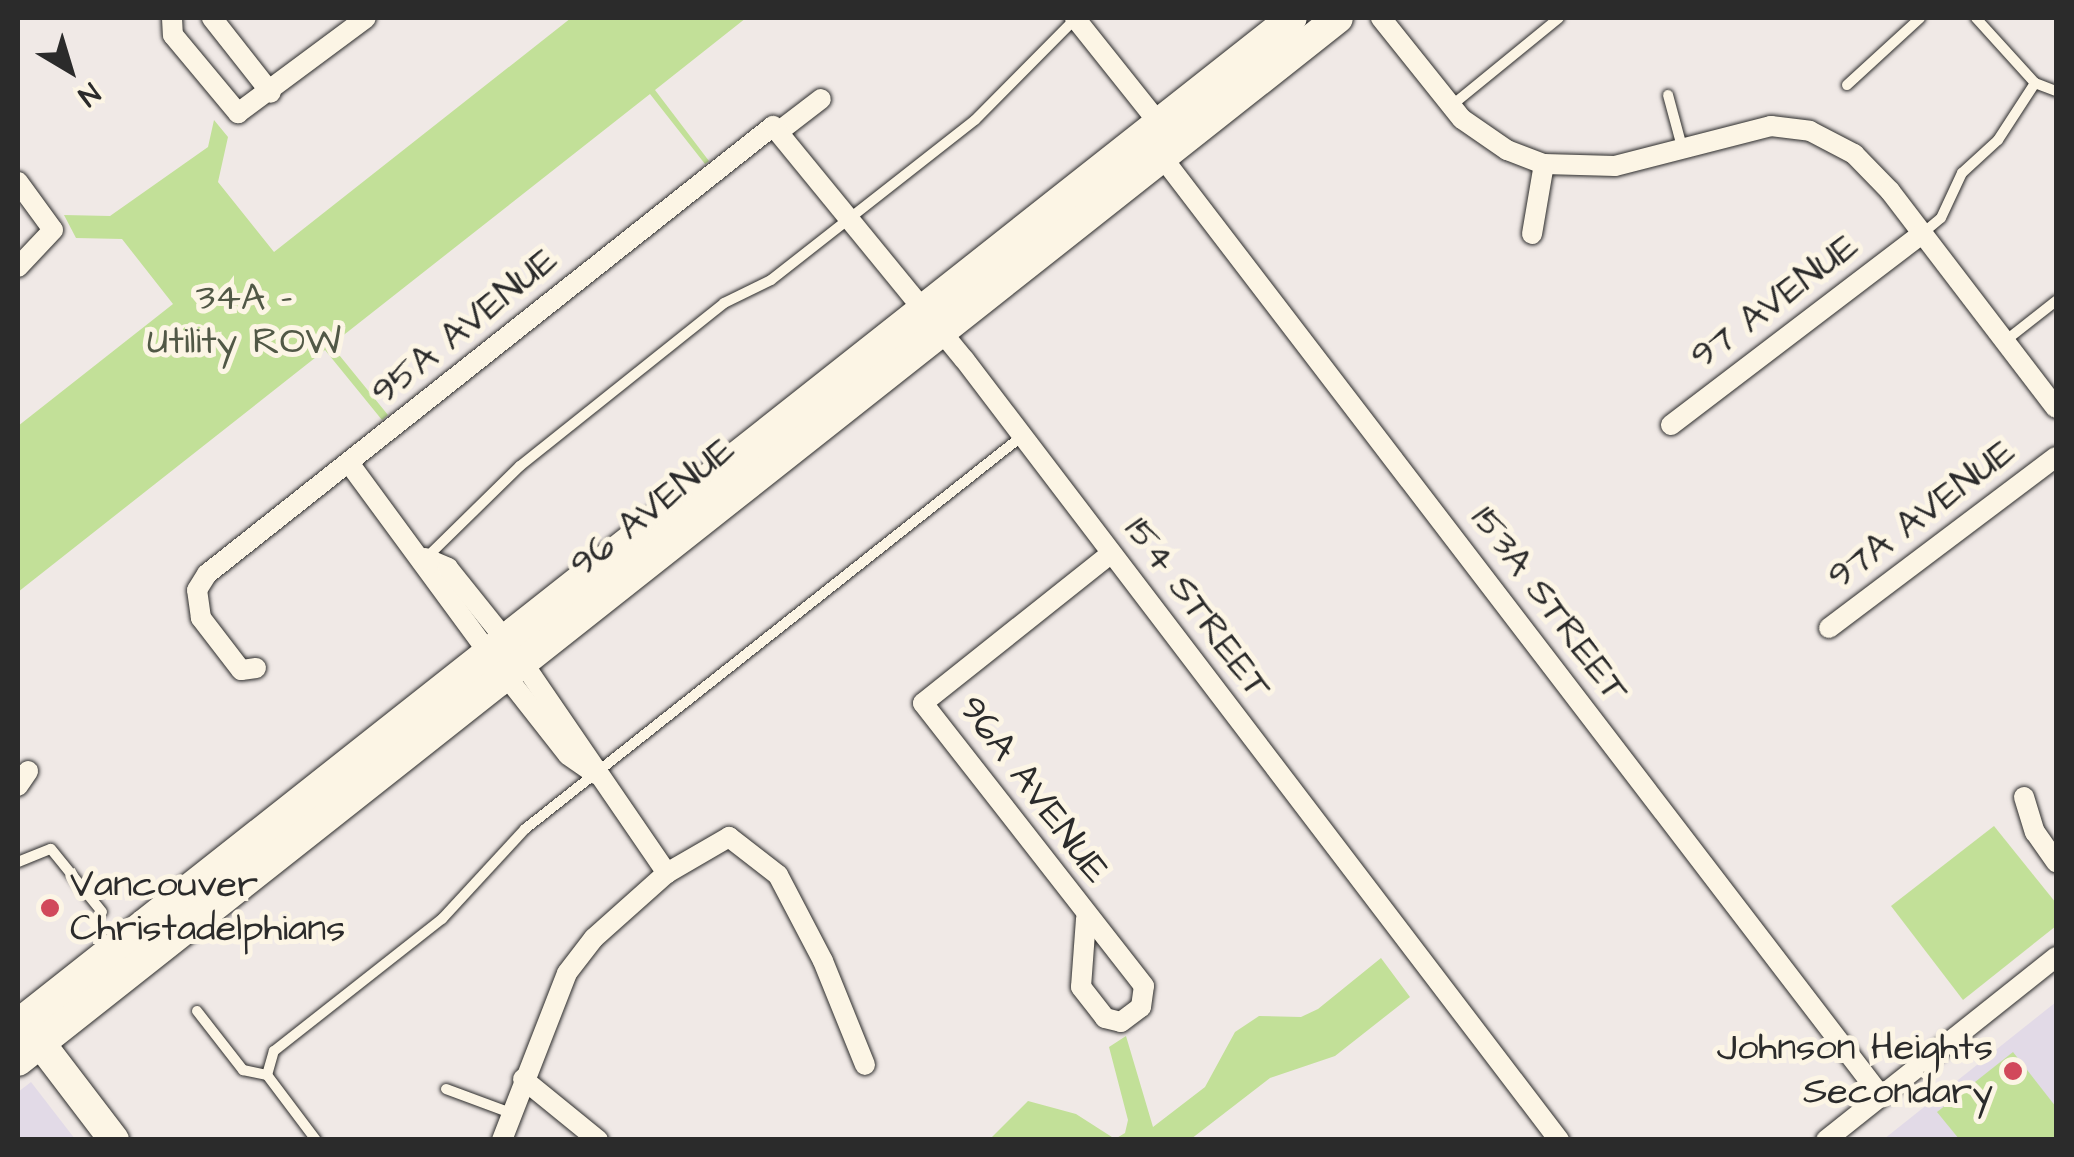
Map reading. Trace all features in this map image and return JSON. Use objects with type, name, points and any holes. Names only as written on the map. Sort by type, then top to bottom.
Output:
[{"type":"main road","name":"96 AVENUE","points":[[932,319],[1158,122],[1292,18]]},
{"type":"main road","name":"96 AVENUE","points":[[23,1032],[932,319],[1162,157],[1338,18]]},
{"type":"main road","points":[[23,1032],[114,1140]]},
{"type":"street","points":[[172,18],[173,35],[228,106],[248,110],[366,18]]},
{"type":"street","points":[[212,18],[272,93]]},
{"type":"street","points":[[1075,18],[1158,122]]},
{"type":"street","points":[[1381,18],[1450,106],[1492,141],[1544,164],[1614,166],[1755,127],[1810,132],[1864,161],[2056,408]]},
{"type":"street","name":"95A AVENUE","points":[[256,668],[241,670],[202,618],[201,582],[775,129],[821,99]]},
{"type":"street","name":"154 STREET","points":[[775,129],[1023,435],[1559,1140]]},
{"type":"street","name":"153A STREET","points":[[1162,157],[1880,1096]]},
{"type":"street","points":[[1532,234],[1544,164]]},
{"type":"street","points":[[18,182],[53,230],[19,262]]},
{"type":"street","name":"97 AVENUE","points":[[1671,425],[1922,234]]},
{"type":"street","name":"97A AVENUE","points":[[1829,628],[2056,457]]},
{"type":"street","points":[[350,463],[425,558],[448,568],[507,652],[568,755],[595,774],[667,873]]},
{"type":"street","name":"96A AVENUE","points":[[1086,919],[1082,987],[1105,1018],[1121,1022],[1142,1007],[1144,986],[1112,940],[1086,919],[924,703],[1110,554]]},
{"type":"street","points":[[2024,797],[2035,832],[2056,862]]},
{"type":"street","points":[[502,1140],[523,1079],[572,966],[667,873],[729,837],[768,864],[823,961],[866,1065]]},
{"type":"street","points":[[1826,1140],[2056,956]]},
{"type":"street","points":[[523,1079],[598,1140]]},
{"type":"lane","points":[[425,558],[520,466],[724,303],[771,280],[974,120],[1075,18]]},
{"type":"lane","points":[[1450,106],[1559,18]]},
{"type":"lane","points":[[1847,85],[1920,18]]},
{"type":"lane","points":[[1976,18],[2035,84],[2056,92]]},
{"type":"lane","points":[[1922,234],[1941,218],[1962,172],[1998,140],[2035,84]]},
{"type":"lane","points":[[1668,95],[1682,147]]},
{"type":"lane","points":[[2005,342],[2056,301]]},
{"type":"lane","points":[[267,1075],[274,1051],[442,919],[512,840],[1023,435]]},
{"type":"lane","points":[[18,862],[51,848],[102,912]]},
{"type":"lane","points":[[197,1011],[243,1070],[267,1075],[316,1140]]},
{"type":"lane","points":[[446,1089],[511,1114]]},
{"type":"shaded area","name":"Johnson Heights Secondary","points":[[2056,1002],[2056,1139],[1884,1139]]},
{"type":"shaded area","points":[[31,1082],[75,1139],[18,1139],[18,1092]]},
{"type":"green space","name":"34A - Utility ROW","points":[[571,18],[746,18],[655,90],[709,161],[705,164],[650,94],[331,345],[388,415],[382,420],[325,350],[18,592],[18,426],[173,304],[122,239],[76,238],[64,215],[110,216],[208,147],[214,120],[228,137],[218,182],[274,252]]},
{"type":"green space","points":[[1994,826],[2056,903],[2056,926],[1963,1000],[1891,906]]},
{"type":"green space","points":[[1381,958],[1410,997],[1335,1056],[1270,1078],[1191,1139],[1115,1139],[1125,1133],[1128,1120],[1109,1047],[1126,1036],[1153,1127],[1205,1087],[1235,1032],[1259,1016],[1301,1017],[1318,1009]]},
{"type":"green space","points":[[2013,1052],[2056,1107],[2056,1139],[1959,1139],[1937,1112]]},
{"type":"green space","points":[[1028,1101],[1076,1114],[1115,1139],[990,1139]]},
{"type":"place","name":"Vancouver Christadelphians","points":[[50,908]]},
{"type":"place","name":"Johnson Heights Secondary","points":[[2013,1071]]}]
